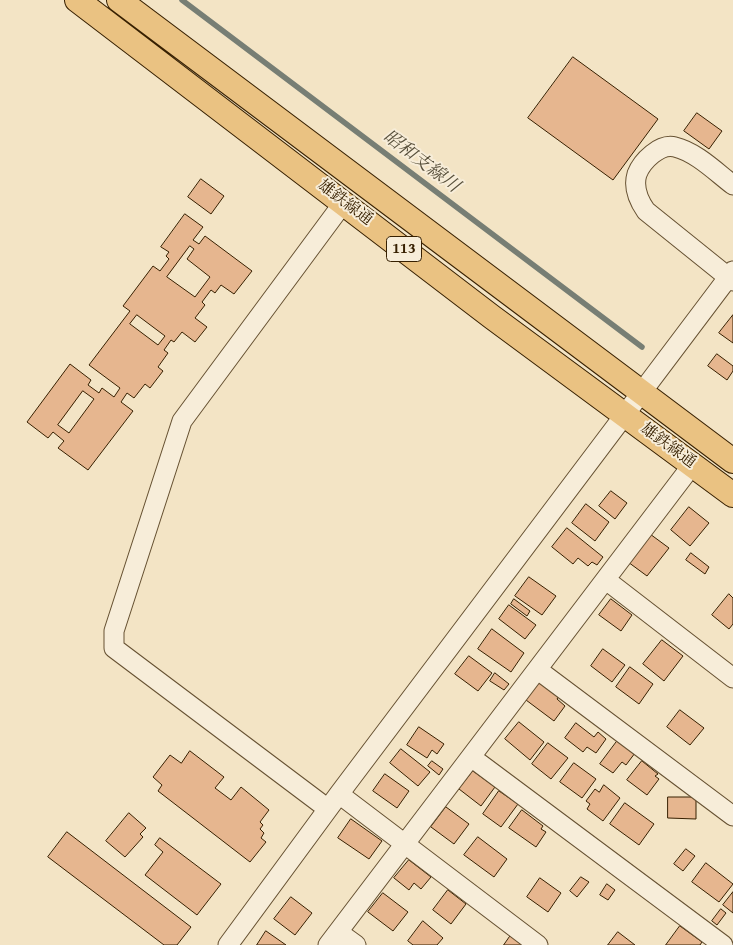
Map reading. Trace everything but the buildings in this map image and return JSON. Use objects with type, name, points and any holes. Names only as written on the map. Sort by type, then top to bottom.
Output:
[{"type":"main road","name":"雄鉄線通","points":[[77,0],[344,202],[492,317],[733,495]]},
{"type":"main road","name":"雄鉄線通","points":[[119,0],[733,461]]},
{"type":"street","points":[[228,945],[334,801],[731,277],[646,211],[639,201],[636,186],[637,175],[648,159],[661,147],[672,146],[686,150],[733,185]]},
{"type":"street","points":[[344,202],[182,421],[114,631],[114,648],[334,801],[404,845],[538,945]]},
{"type":"street","points":[[356,945],[333,938],[693,464]]},
{"type":"street","points":[[606,580],[733,678]]},
{"type":"street","points":[[538,670],[733,816]]},
{"type":"street","points":[[471,756],[723,945]]},
{"type":"waterway","name":"昭和支線川","points":[[182,0],[642,347]]}]
